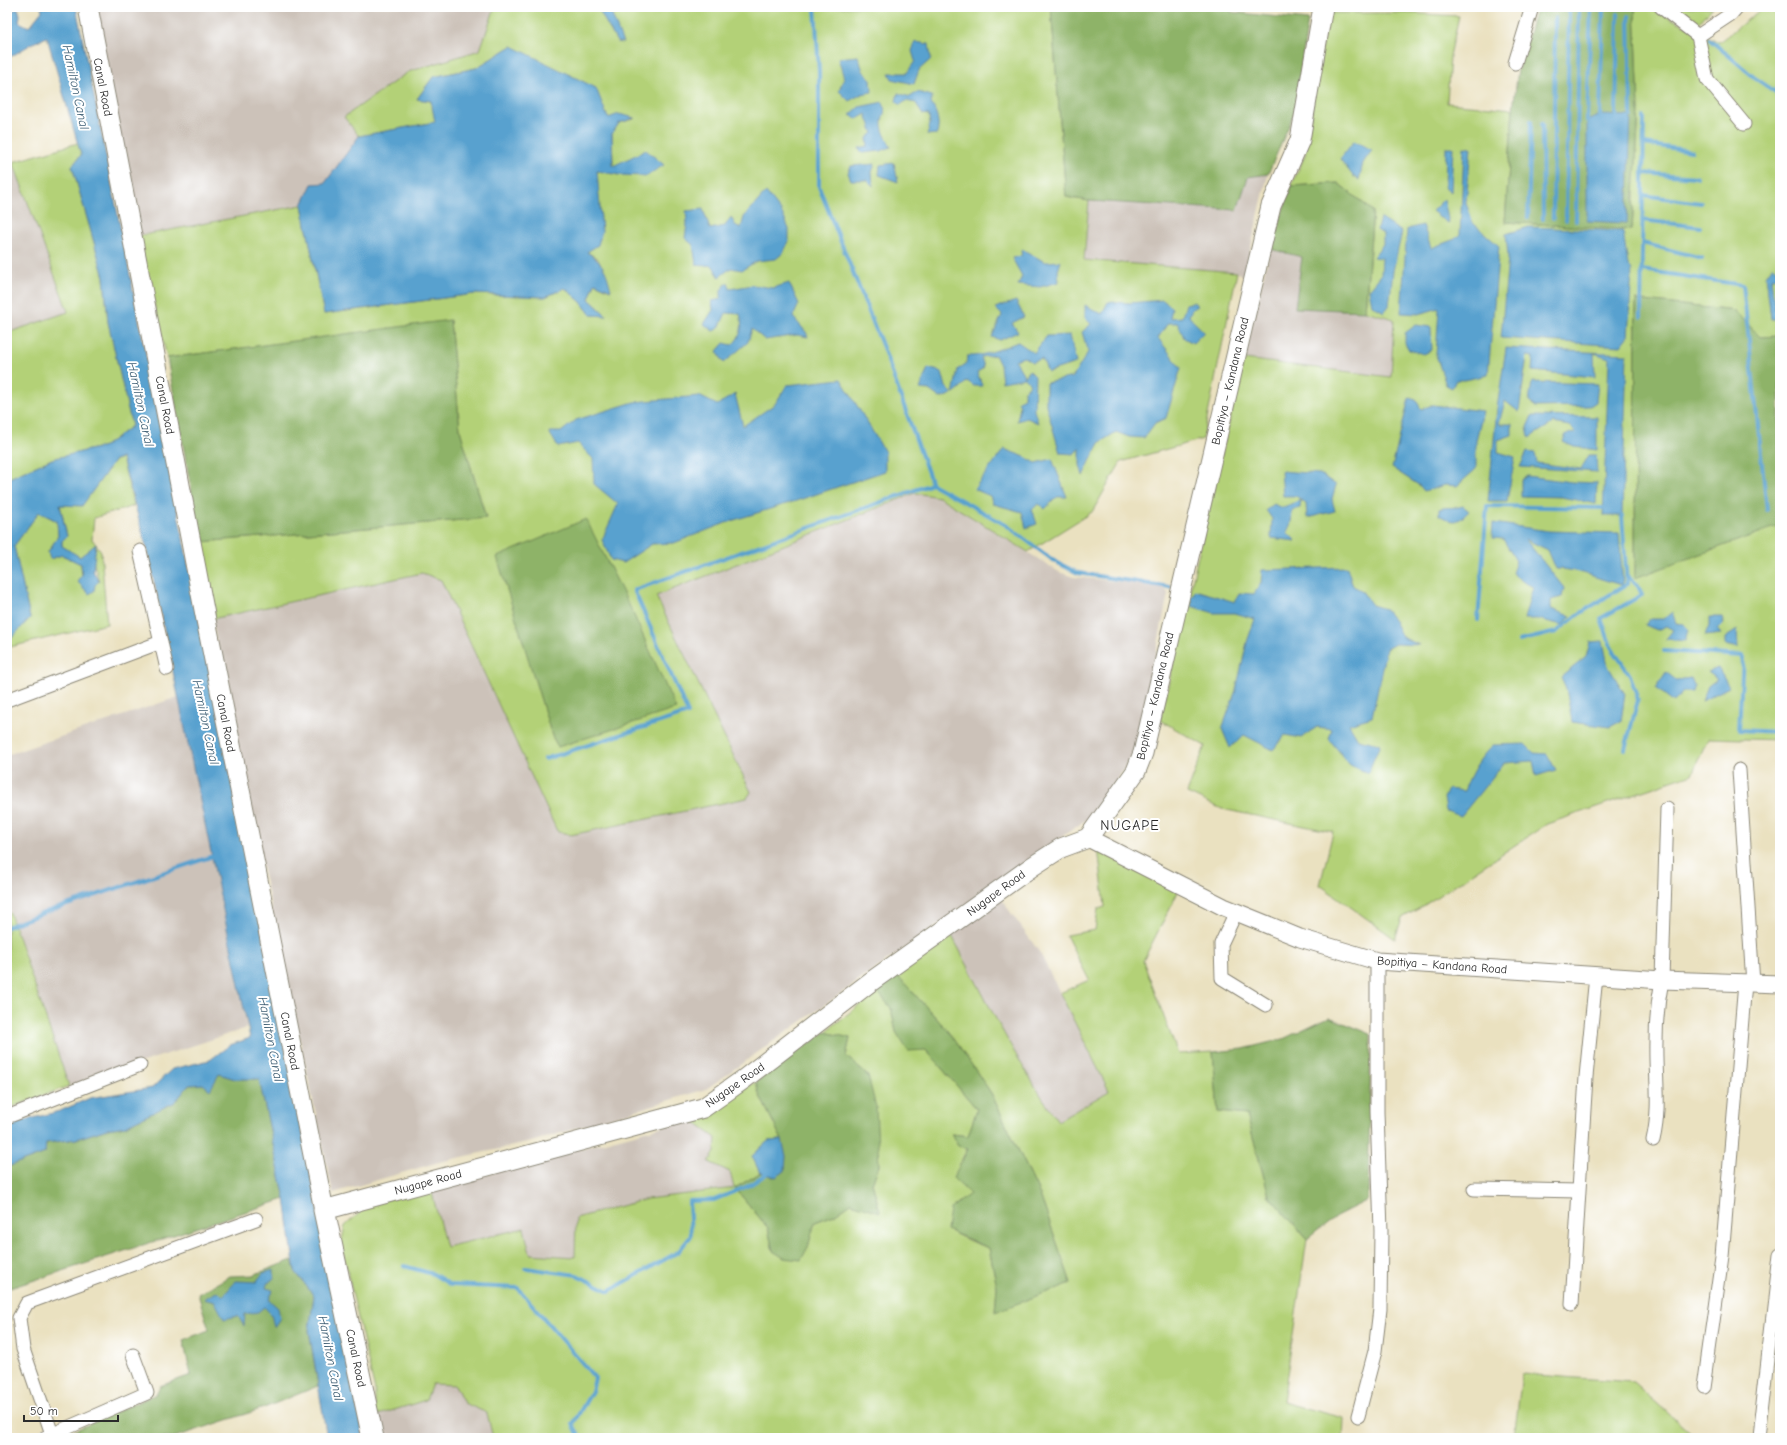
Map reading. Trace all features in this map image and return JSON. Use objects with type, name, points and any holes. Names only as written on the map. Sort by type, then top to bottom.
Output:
[{"type":"main road","name":"Canal Road","points":[[88,7],[207,627],[324,1210],[373,1438]]},
{"type":"main road","name":"Bopitiya – Kandana Road","points":[[1088,838],[1136,772],[1143,753],[1271,206],[1300,140],[1323,7]]},
{"type":"main road","name":"Nugape Road","points":[[324,1210],[703,1108],[744,1079],[869,983],[1033,866],[1060,848],[1088,838]]},
{"type":"street","points":[[1515,62],[1532,7]]},
{"type":"street","points":[[1661,7],[1698,36],[1707,79],[1744,124]]},
{"type":"street","points":[[1698,36],[1731,14],[1737,7]]},
{"type":"street","points":[[140,551],[167,669]]},
{"type":"street","points":[[7,700],[161,642]]},
{"type":"street","points":[[1704,1386],[1722,1257],[1749,984],[1739,770]]},
{"type":"street","points":[[1652,1140],[1658,1120],[1656,1043],[1658,1000],[1662,980],[1667,809]]},
{"type":"street","name":"Bopitiya – Kandana Road","points":[[1088,838],[1236,912],[1300,938],[1377,961],[1662,980],[1780,984]]},
{"type":"street","points":[[1236,912],[1221,944],[1222,978],[1266,1006]]},
{"type":"street","points":[[1358,1416],[1375,1351],[1380,1310],[1377,1112],[1377,961]]},
{"type":"street","points":[[1572,1304],[1586,1077],[1596,976]]},
{"type":"street","points":[[7,1116],[140,1065]]},
{"type":"street","points":[[1474,1189],[1578,1191]]},
{"type":"street","points":[[133,1355],[147,1393],[48,1436],[22,1344],[19,1318],[27,1303],[256,1219]]},
{"type":"street","points":[[1759,1438],[1780,1255]]},
{"type":"shaded area","points":[[92,7],[495,7],[480,50],[408,72],[345,117],[359,136],[325,183],[312,185],[302,205],[138,236]]},
{"type":"shaded area","points":[[13,162],[68,312],[7,333],[7,164]]},
{"type":"shaded area","points":[[1268,174],[1244,276],[1237,272],[1084,260],[1089,201],[1237,210],[1248,177]]},
{"type":"shaded area","points":[[1270,249],[1302,257],[1295,308],[1365,311],[1394,319],[1391,377],[1244,359]]},
{"type":"shaded area","points":[[915,493],[939,497],[1059,572],[1073,577],[1161,586],[1168,593],[1137,749],[1094,814],[706,1089],[531,1142],[439,1162],[333,1193],[247,795],[212,619],[422,573],[441,580],[557,831],[656,596]]},
{"type":"shaded area","points":[[178,697],[247,1028],[69,1086],[7,902],[7,755]]},
{"type":"shaded area","points":[[1001,899],[1040,953],[1109,1091],[1058,1121],[1034,1085],[1002,1031],[950,932]]},
{"type":"shaded area","points":[[690,1119],[716,1138],[715,1152],[730,1172],[735,1188],[647,1199],[576,1218],[575,1257],[530,1254],[523,1229],[446,1247],[431,1189]]},
{"type":"shaded area","points":[[432,1384],[455,1385],[464,1403],[487,1413],[493,1438],[380,1438],[375,1416],[425,1400]]},
{"type":"green space","points":[[495,7],[1051,7],[1066,197],[1089,201],[1084,260],[1237,272],[1203,439],[1121,462],[1092,512],[1028,552],[939,497],[915,493],[656,596],[751,792],[747,798],[571,835],[557,831],[441,580],[422,573],[212,619],[201,542],[486,518],[460,430],[450,321],[167,358],[138,236],[302,205],[324,314],[474,294],[545,297],[565,288],[581,302],[591,315],[606,315],[589,299],[595,283],[610,290],[598,259],[587,252],[597,171],[619,175],[613,166],[612,134],[619,123],[634,119],[608,118],[512,46],[476,68],[433,77],[417,99],[431,101],[436,122],[359,136],[344,117],[408,72],[480,50]],"holes":[[[498,557],[558,747],[552,736]]]},
{"type":"green space","points":[[1051,7],[1230,7],[1231,12],[1308,20],[1294,114],[1268,174],[1248,177],[1237,210],[1089,201],[1066,197]]},
{"type":"green space","points":[[1537,7],[1635,7],[1639,110],[1632,230],[1505,222],[1513,109],[1518,70]]},
{"type":"green space","points":[[1635,7],[1648,7],[1719,42],[1764,7],[1780,7],[1780,336],[1760,337],[1735,311],[1636,300],[1635,577],[1778,526],[1780,464],[1780,740],[1708,738],[1692,774],[1547,824],[1420,908],[1402,918],[1395,939],[1320,885],[1333,832],[1222,809],[1187,793],[1205,746],[1160,720],[1244,359],[1391,377],[1394,319],[1365,311],[1373,211],[1338,183],[1291,186],[1305,155],[1327,13],[1406,13],[1459,16],[1450,56],[1447,103],[1513,109],[1505,222],[1632,230],[1639,110]]},
{"type":"green space","points":[[1672,7],[1713,7],[1696,26]]},
{"type":"green space","points":[[78,143],[81,155],[72,166],[104,277],[108,322],[132,426],[105,446],[52,459],[7,479],[7,333],[68,312],[13,162]]},
{"type":"green space","points":[[1338,183],[1373,211],[1365,311],[1295,308],[1302,257],[1270,249],[1291,186]]},
{"type":"green space","points":[[1636,300],[1735,311],[1760,337],[1780,336],[1778,526],[1635,578]]},
{"type":"green space","points":[[450,320],[460,430],[486,518],[201,542],[167,358]]},
{"type":"green space","points":[[122,458],[134,506],[94,518],[92,539],[101,551],[107,624],[10,647],[9,638],[30,618],[14,546],[39,512],[57,521],[58,536],[48,552],[50,559],[62,555],[81,564],[82,575],[95,584],[99,581],[93,560],[96,545],[80,557],[62,546],[62,541],[67,536],[60,505],[82,505],[115,460]]},
{"type":"green space","points":[[586,519],[632,611],[676,709],[558,747],[552,736],[497,557]]},
{"type":"green space","points":[[1098,848],[1178,892],[1143,961],[1178,1054],[1213,1052],[1218,1112],[1247,1115],[1269,1196],[1307,1239],[1283,1402],[1344,1418],[1343,1438],[493,1438],[487,1413],[464,1403],[455,1385],[432,1384],[426,1400],[375,1416],[375,1391],[341,1244],[345,1226],[369,1204],[431,1189],[446,1247],[524,1228],[530,1254],[575,1257],[576,1218],[647,1199],[734,1188],[730,1172],[709,1162],[715,1152],[716,1138],[690,1119],[756,1082],[759,1094],[782,1140],[768,1141],[752,1156],[760,1173],[735,1188],[768,1228],[773,1251],[808,1247],[815,1222],[834,1215],[851,1203],[880,1211],[872,1183],[879,1166],[865,1074],[846,1056],[850,1038],[825,1032],[877,991],[891,1008],[896,1032],[925,1049],[977,1109],[968,1136],[952,1134],[968,1148],[959,1164],[970,1194],[947,1230],[989,1248],[997,1287],[995,1311],[1071,1283],[1040,1195],[991,1093],[950,1033],[897,975],[950,932],[1014,1052],[1058,1121],[1109,1091],[1060,993],[1089,980],[1066,935],[1095,930],[1098,909],[1105,907]]},
{"type":"green space","points":[[10,913],[69,1086],[7,1109],[7,914]]},
{"type":"green space","points":[[897,975],[950,1033],[991,1093],[1040,1195],[1071,1283],[995,1312],[997,1287],[989,1248],[947,1230],[950,1209],[970,1194],[953,1178],[968,1149],[958,1146],[952,1134],[968,1136],[977,1109],[926,1050],[908,1051],[896,1032],[891,1008],[877,991]]},
{"type":"green space","points":[[1329,1017],[1371,1034],[1368,1200],[1336,1216],[1307,1239],[1269,1196],[1247,1115],[1218,1112],[1213,1052],[1243,1049],[1283,1039]]},
{"type":"green space","points":[[825,1032],[850,1038],[846,1056],[868,1076],[876,1107],[879,1166],[872,1183],[880,1212],[851,1203],[834,1215],[815,1222],[808,1247],[801,1260],[784,1258],[773,1251],[768,1228],[735,1188],[760,1173],[776,1177],[782,1140],[759,1094],[756,1082]]},
{"type":"green space","points":[[219,1074],[235,1079],[259,1079],[285,1199],[7,1289],[7,1167],[45,1153],[46,1143],[76,1139],[107,1129],[125,1126],[175,1102],[189,1085],[203,1084]]},
{"type":"green space","points":[[292,1260],[295,1271],[314,1296],[309,1330],[318,1386],[264,1408],[172,1438],[58,1438],[156,1394],[160,1386],[191,1375],[183,1340],[209,1330],[198,1294],[230,1276],[253,1275]]},
{"type":"green space","points":[[1522,1374],[1633,1382],[1696,1438],[1514,1438]]},
{"type":"water","name":"Hamilton Canal","points":[[41,7],[76,7],[364,1438],[327,1438],[309,1330],[314,1296],[295,1271],[285,1199],[259,1079],[235,1079],[219,1074],[210,1090],[203,1084],[189,1085],[175,1102],[125,1126],[107,1129],[76,1139],[46,1143],[45,1153],[7,1167],[7,1125],[60,1111],[90,1098],[152,1088],[172,1069],[210,1060],[230,1045],[250,1038],[148,553],[122,458],[115,460],[82,506],[60,505],[67,536],[62,541],[62,546],[80,557],[96,544],[93,571],[99,581],[95,585],[94,591],[89,594],[77,581],[82,575],[81,564],[62,555],[50,559],[48,552],[58,536],[57,521],[39,512],[14,546],[30,618],[7,643],[7,479],[52,459],[105,446],[132,426],[108,322],[104,277],[72,166],[81,155],[47,37],[33,43],[7,59],[7,13],[18,8],[20,15],[19,22],[29,27],[42,11]]},
{"type":"water","points":[[597,7],[605,7],[610,10],[623,43],[617,42]]},
{"type":"water","points":[[915,42],[929,44],[931,59],[919,70],[914,84],[892,79],[889,73],[907,73],[915,61],[912,51]]},
{"type":"water","points":[[512,46],[596,88],[608,118],[619,114],[635,118],[619,123],[612,134],[613,166],[646,150],[664,165],[646,176],[619,175],[597,171],[602,231],[598,245],[587,252],[604,268],[611,290],[595,283],[589,299],[607,316],[591,315],[581,302],[565,288],[545,297],[474,294],[324,314],[302,205],[312,184],[325,183],[359,136],[435,122],[431,101],[417,99],[433,77],[476,68]]},
{"type":"water","points":[[858,56],[863,71],[871,79],[872,92],[862,94],[849,101],[839,91],[844,78],[838,58]]},
{"type":"water","points":[[918,92],[932,96],[931,103],[938,122],[937,134],[927,135],[930,124],[929,115],[922,114],[916,103],[906,101],[900,105],[896,101],[898,93],[910,97]]},
{"type":"water","points":[[883,102],[885,111],[882,121],[882,128],[891,147],[881,151],[862,153],[859,148],[868,146],[867,138],[873,133],[866,114],[857,119],[850,115],[859,107]]},
{"type":"water","points":[[1600,115],[1631,116],[1627,223],[1587,221],[1587,121]]},
{"type":"water","points":[[1354,141],[1372,150],[1363,163],[1359,180],[1353,176],[1340,159]]},
{"type":"water","points":[[1446,147],[1453,147],[1451,192],[1445,187]]},
{"type":"water","points":[[1464,147],[1471,148],[1466,203],[1473,223],[1499,246],[1488,375],[1464,380],[1456,380],[1452,388],[1446,385],[1436,355],[1439,308],[1419,314],[1401,313],[1407,229],[1423,225],[1431,248],[1455,239],[1460,234]]},
{"type":"water","points":[[894,163],[898,182],[879,175],[880,165]]},
{"type":"water","points":[[875,164],[872,172],[873,186],[867,180],[851,180],[848,173],[851,166]]},
{"type":"water","points":[[766,192],[781,211],[789,229],[789,241],[783,253],[776,259],[757,261],[742,270],[731,268],[719,277],[713,266],[696,264],[693,245],[685,238],[687,224],[686,211],[703,209],[710,229],[725,226],[731,217],[735,225],[741,228],[744,217]]},
{"type":"water","points":[[1444,199],[1449,224],[1432,211]]},
{"type":"water","points":[[1380,218],[1402,232],[1393,271],[1389,306],[1384,312],[1372,305],[1369,290],[1381,275],[1382,258],[1373,257],[1383,244],[1383,234],[1377,230]]},
{"type":"water","points":[[1529,227],[1623,231],[1628,265],[1632,270],[1628,337],[1621,346],[1501,338],[1508,257],[1506,234]]},
{"type":"water","points":[[1022,249],[1045,262],[1061,261],[1058,271],[1059,282],[1040,287],[1018,285],[1022,276],[1012,258],[1021,256]]},
{"type":"water","points":[[1773,266],[1780,271],[1780,277],[1771,278],[1775,310],[1780,310],[1780,319],[1771,319],[1766,276]]},
{"type":"water","points":[[728,282],[730,289],[753,285],[773,288],[789,283],[799,304],[793,317],[806,332],[808,337],[797,335],[765,340],[752,329],[748,342],[724,363],[717,351],[724,343],[732,345],[738,338],[741,331],[740,314],[726,313],[719,328],[713,331],[704,324],[713,310],[712,301],[721,299],[721,290]]},
{"type":"water","points":[[1163,300],[1172,308],[1170,318],[1182,317],[1186,304],[1194,302],[1197,306],[1192,309],[1189,316],[1204,332],[1193,343],[1184,338],[1178,323],[1168,323],[1158,338],[1181,368],[1166,418],[1155,423],[1144,438],[1129,437],[1116,432],[1099,443],[1083,476],[1080,465],[1080,447],[1074,454],[1060,453],[1046,405],[1046,383],[1073,377],[1088,352],[1082,332],[1091,324],[1085,318],[1085,305],[1102,314],[1108,302],[1129,303]]},
{"type":"water","points":[[1016,301],[1024,317],[1012,323],[1018,332],[1000,340],[992,337],[1002,315],[995,308]]},
{"type":"water","points":[[1416,325],[1431,327],[1432,350],[1424,354],[1409,350],[1405,343],[1405,333]]},
{"type":"water","points":[[1070,335],[1076,363],[1048,372],[1042,359],[1032,362],[1024,357],[1015,360],[1025,377],[1029,370],[1035,376],[1034,410],[1038,423],[1027,418],[1017,421],[1020,406],[1018,401],[1024,398],[1024,392],[1030,384],[1025,378],[1002,382],[1000,365],[995,355],[981,357],[984,367],[977,373],[983,386],[974,386],[967,381],[953,393],[958,369],[966,364],[967,356],[986,354],[1018,342],[1034,353],[1047,336]]},
{"type":"water","points":[[1506,348],[1627,354],[1622,516],[1603,516],[1609,358],[1594,353],[1595,377],[1532,371],[1533,357],[1527,356],[1519,412],[1505,401],[1499,424],[1512,424],[1512,435],[1498,440],[1498,452],[1515,457],[1507,501],[1488,501],[1497,408]]},
{"type":"water","points":[[928,368],[942,372],[946,387],[953,394],[940,398],[929,390],[920,389]]},
{"type":"water","points":[[841,379],[885,452],[885,471],[731,521],[674,543],[652,544],[623,563],[611,560],[602,540],[618,504],[594,484],[593,459],[578,443],[558,447],[549,432],[561,432],[576,420],[634,402],[699,396],[717,405],[735,394],[743,426],[775,404],[787,385]]},
{"type":"water","points":[[1532,382],[1598,384],[1596,402],[1590,406],[1536,407],[1529,402]]},
{"type":"water","points":[[1409,398],[1416,400],[1421,409],[1433,405],[1483,411],[1476,441],[1476,469],[1457,486],[1445,485],[1424,491],[1420,486],[1392,468]]},
{"type":"water","points":[[1532,416],[1597,417],[1597,450],[1574,447],[1563,442],[1566,434],[1576,433],[1569,426],[1553,423],[1529,438],[1527,427]]},
{"type":"water","points":[[1004,449],[1036,463],[1052,459],[1067,497],[1057,497],[1045,509],[1039,504],[1032,509],[1037,524],[1026,528],[1022,512],[993,504],[990,496],[974,489]]},
{"type":"water","points":[[1527,452],[1535,453],[1537,463],[1581,469],[1589,455],[1596,455],[1597,472],[1520,467]]},
{"type":"water","points":[[1281,471],[1320,474],[1336,485],[1332,499],[1335,511],[1307,518],[1306,504],[1296,496],[1283,496]]},
{"type":"water","points":[[1527,476],[1572,482],[1597,483],[1596,504],[1561,497],[1521,496],[1521,480]]},
{"type":"water","points":[[1301,500],[1300,508],[1292,511],[1291,523],[1287,532],[1296,541],[1271,538],[1272,519],[1266,510],[1274,504],[1281,508]]},
{"type":"water","points":[[1463,506],[1469,511],[1458,520],[1448,520],[1439,515],[1439,509]]},
{"type":"water","points":[[1493,523],[1549,531],[1619,533],[1623,585],[1574,571],[1556,569],[1548,550],[1525,539],[1564,588],[1562,597],[1551,600],[1551,609],[1571,616],[1562,625],[1538,619],[1524,619],[1533,587],[1512,573],[1516,561],[1503,539],[1492,538]]},
{"type":"water","points":[[1347,567],[1353,586],[1361,590],[1372,605],[1385,609],[1393,619],[1402,637],[1419,645],[1395,644],[1386,649],[1372,717],[1349,724],[1358,739],[1380,744],[1368,773],[1350,765],[1329,739],[1332,729],[1317,727],[1301,738],[1285,735],[1273,750],[1244,735],[1230,748],[1222,729],[1236,690],[1247,642],[1255,619],[1235,613],[1214,613],[1191,606],[1195,590],[1235,602],[1239,593],[1254,594],[1261,583],[1262,570]]},
{"type":"water","points":[[1672,612],[1676,623],[1684,624],[1688,630],[1685,641],[1666,639],[1673,630],[1666,626],[1657,630],[1645,625],[1650,619],[1664,619]]},
{"type":"water","points":[[1709,617],[1722,617],[1724,624],[1717,629],[1721,634],[1705,636],[1709,626]]},
{"type":"water","points":[[1737,630],[1738,648],[1725,645],[1725,638]]},
{"type":"water","points":[[1603,641],[1608,666],[1625,694],[1621,721],[1610,727],[1572,722],[1566,688],[1561,677],[1586,657],[1590,642]]},
{"type":"water","points":[[1718,668],[1729,687],[1702,701],[1708,686],[1717,679],[1708,672]]},
{"type":"water","points":[[1666,672],[1676,680],[1691,678],[1694,685],[1692,692],[1683,692],[1674,702],[1656,688]]},
{"type":"water","points":[[1525,744],[1534,753],[1547,754],[1556,770],[1536,776],[1533,761],[1504,763],[1461,816],[1446,811],[1444,798],[1448,789],[1464,791],[1476,766],[1493,745]]},
{"type":"water","points":[[782,1140],[786,1156],[785,1170],[776,1177],[760,1173],[752,1156],[768,1141]]},
{"type":"water","points":[[274,1270],[274,1278],[267,1284],[266,1288],[273,1290],[269,1300],[278,1308],[280,1318],[274,1327],[271,1314],[264,1307],[258,1312],[245,1314],[244,1326],[238,1316],[224,1319],[215,1302],[204,1299],[218,1291],[223,1296],[236,1281],[256,1282],[263,1273]]},
{"type":"waterway","points":[[545,759],[688,713],[634,590],[932,484],[884,350],[819,187],[819,72],[815,7]]},
{"type":"waterway","points":[[1566,220],[1569,7]]},
{"type":"waterway","points":[[1576,221],[1579,7]]},
{"type":"waterway","points":[[1587,121],[1591,7]]},
{"type":"waterway","points":[[1600,115],[1603,7]]},
{"type":"waterway","points":[[1616,116],[1618,14]]},
{"type":"waterway","points":[[1629,16],[1631,116]]},
{"type":"waterway","points":[[1553,218],[1555,18]]},
{"type":"waterway","points":[[1709,39],[1755,78],[1780,95]]},
{"type":"waterway","points":[[1641,317],[1644,117]]},
{"type":"waterway","points":[[1528,218],[1531,121]]},
{"type":"waterway","points":[[1542,124],[1543,219]]},
{"type":"waterway","points":[[1644,144],[1692,151]]},
{"type":"waterway","points":[[1643,173],[1697,177]]},
{"type":"waterway","points":[[1643,195],[1701,203]]},
{"type":"waterway","points":[[1642,220],[1700,227]]},
{"type":"waterway","points":[[1642,243],[1702,258]]},
{"type":"waterway","points":[[1642,270],[1743,285],[1767,510]]},
{"type":"waterway","points":[[932,484],[1006,525],[1054,561],[1078,573],[1170,587]]},
{"type":"waterway","points":[[1478,620],[1487,506],[1603,508]]},
{"type":"waterway","points":[[1519,641],[1556,632],[1579,614],[1627,584],[1622,516]]},
{"type":"waterway","points":[[1625,749],[1638,700],[1630,675],[1611,647],[1601,618],[1642,595],[1638,586],[1626,575]]},
{"type":"waterway","points":[[1664,651],[1743,656],[1739,730],[1780,732]]},
{"type":"waterway","points":[[7,927],[46,912],[216,855]]},
{"type":"waterway","points":[[525,1268],[577,1275],[609,1291],[678,1252],[691,1236],[689,1201],[714,1200],[748,1186],[766,1174]]},
{"type":"waterway","points":[[404,1266],[433,1274],[451,1285],[518,1288],[595,1378],[592,1391],[573,1424],[580,1438]]},
{"type":"district","name":"NUGAPE","points":[[1130,825]]}]
